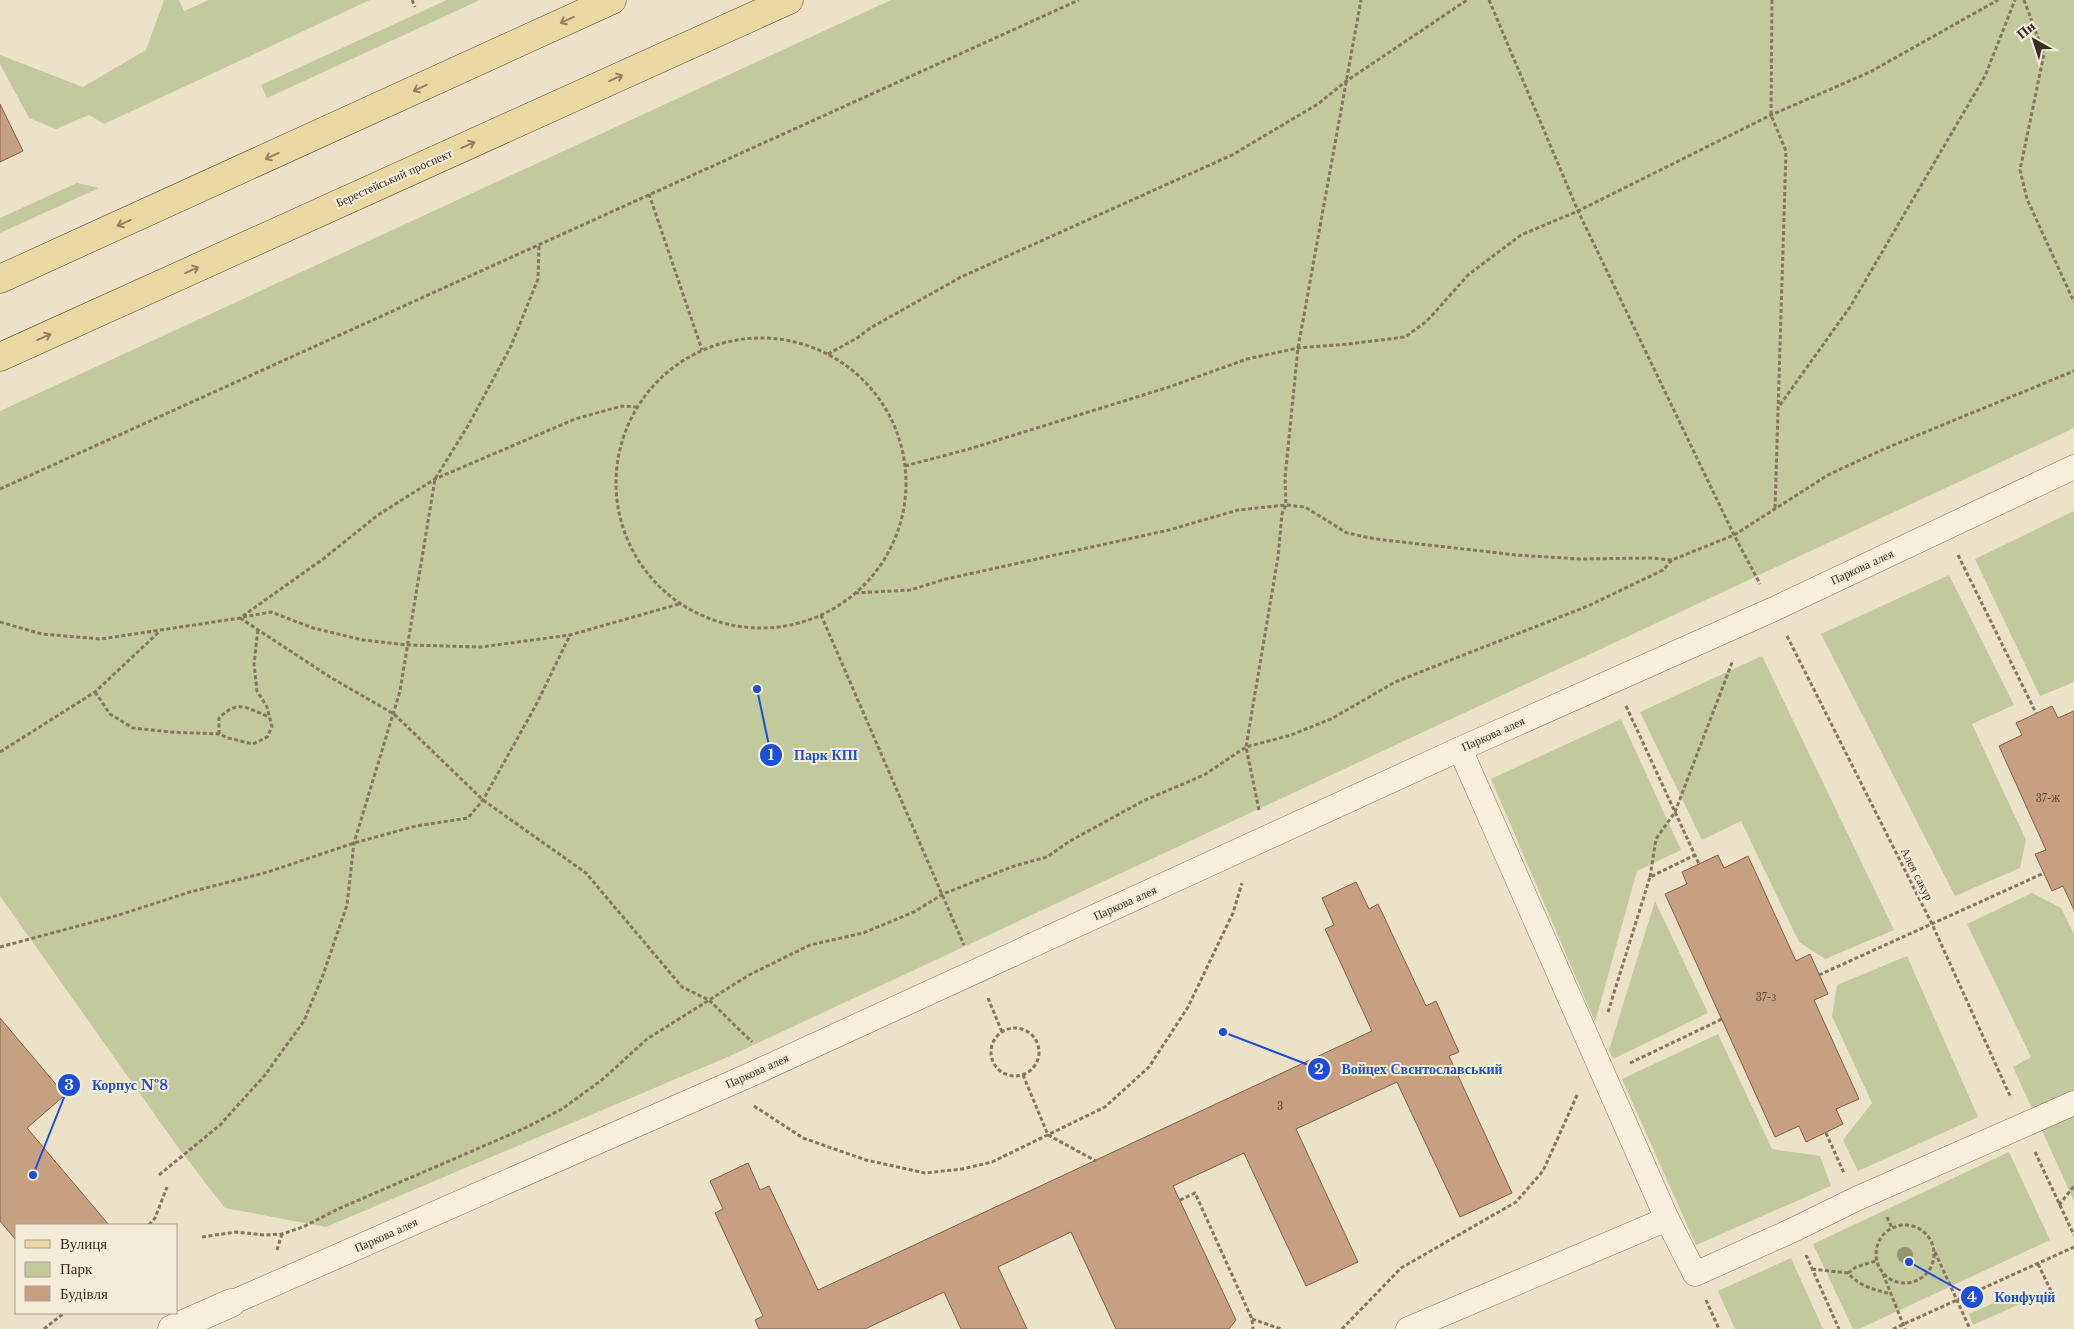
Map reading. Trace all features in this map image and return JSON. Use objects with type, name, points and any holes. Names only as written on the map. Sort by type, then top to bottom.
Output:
[{"type":"main road","points":[[0,279],[612,0]]},
{"type":"main road","name":"Берестейський проспект","points":[[0,357],[788,0]]},
{"type":"street","name":"Паркова алея","points":[[172,1329],[752,1074],[1259,843],[1460,749],[1774,609],[2074,467]]},
{"type":"street","points":[[1460,749],[1667,1219],[1695,1274],[1856,1199],[2074,1103]]},
{"type":"street","points":[[1408,1329],[1667,1219]]},
{"type":"path","points":[[412,0],[416,7]]},
{"type":"path","points":[[0,489],[1079,0]]},
{"type":"path","points":[[752,1074],[748,1102],[803,1138],[866,1160],[925,1173],[962,1169],[992,1162],[1104,1107],[1149,1067],[1188,1007],[1233,913],[1244,875],[1259,843],[1260,816],[1246,747],[1278,557],[1282,514],[1286,505],[1285,478],[1298,348],[1361,0]]},
{"type":"path","points":[[828,354],[961,277],[1232,156],[1318,104],[1346,82],[1467,0]]},
{"type":"path","points":[[1489,0],[1578,211],[1750,566]]},
{"type":"path","points":[[1772,0],[1771,115],[1786,151],[1780,405],[1775,510]]},
{"type":"path","points":[[905,466],[969,450],[1169,386],[1246,359],[1298,348],[1405,337],[1427,321],[1468,275],[1521,235],[1578,211],[1771,115],[1870,72],[1998,0]]},
{"type":"path","points":[[1780,405],[1850,307],[1980,84],[2015,0]]},
{"type":"path","points":[[2024,0],[2044,54],[2020,170],[2027,199],[2074,302]]},
{"type":"path","points":[[650,194],[702,350]]},
{"type":"path","points":[[158,1175],[220,1126],[265,1075],[304,1021],[323,975],[347,905],[354,843],[400,691],[435,479],[470,424],[511,346],[538,279],[539,244]]},
{"type":"path","points":[[744,339],[787,340],[828,354],[865,382],[892,421],[905,466],[905,502],[896,536],[879,567],[855,593],[839,606],[821,615],[785,626],[748,628],[712,620],[679,604],[647,574],[624,536],[615,492],[619,448],[636,407],[665,374],[702,350],[744,339]]},
{"type":"path","points":[[202,1237],[236,1232],[265,1235],[282,1234],[296,1230],[338,1208],[523,1129],[562,1109],[603,1079],[647,1039],[749,975],[810,945],[863,933],[914,912],[943,894],[1014,866],[1047,857],[1070,841],[1143,801],[1204,775],[1246,747],[1291,735],[1331,719],[1395,682],[1588,606],[1662,570],[1672,560],[1734,535],[1828,475],[1884,449],[2074,371]]},
{"type":"path","points":[[240,618],[323,559],[378,515],[435,479],[575,419],[622,406],[636,407]]},
{"type":"path","points":[[855,593],[910,590],[946,579],[1169,530],[1238,510],[1286,505],[1305,507],[1347,533],[1385,540],[1516,556],[1672,560]]},
{"type":"path","points":[[1957,553],[2036,713]]},
{"type":"path","points":[[0,622],[42,634],[101,639],[272,612],[313,628],[363,640],[408,645],[481,647],[570,634],[679,604]]},
{"type":"path","points":[[821,615],[943,894],[954,924]]},
{"type":"path","points":[[240,618],[330,677],[394,714],[484,800],[586,873],[682,987],[709,1000],[750,1038],[757,1048]]},
{"type":"path","points":[[96,692],[110,714],[133,728],[219,734],[253,744],[267,738],[272,727],[267,707],[257,691],[254,664],[258,629]]},
{"type":"path","points":[[0,752],[96,692],[161,630]]},
{"type":"path","name":"Алея сакур","points":[[1786,633],[1932,924],[2074,1235]]},
{"type":"path","points":[[0,948],[118,915],[190,892],[268,872],[354,843],[416,826],[468,818],[484,800],[536,705],[570,634]]},
{"type":"path","points":[[1608,1012],[1650,877],[1656,839],[1675,812],[1735,656]]},
{"type":"path","points":[[1625,704],[1699,864]]},
{"type":"path","points":[[219,734],[219,718],[228,709],[241,706],[269,717]]},
{"type":"path","points":[[1650,877],[1695,855]]},
{"type":"path","points":[[1820,975],[2044,873]]},
{"type":"path","points":[[1631,1063],[1722,1019]]},
{"type":"path","points":[[1010,1029],[1025,1031],[1036,1042],[1038,1057],[1030,1071],[1023,1074],[1016,1076],[1003,1073],[993,1062],[991,1049],[993,1042],[1002,1032],[1010,1029]]},
{"type":"path","points":[[1023,1074],[1048,1135],[1096,1160]]},
{"type":"path","points":[[1342,1329],[1401,1268],[1516,1202],[1543,1171],[1567,1117]]},
{"type":"path","points":[[1826,1132],[1856,1199]]},
{"type":"path","points":[[2060,1205],[2074,1186]]},
{"type":"path","points":[[150,1224],[155,1218],[167,1187]]},
{"type":"path","points":[[1180,1200],[1195,1194],[1252,1319],[1253,1329]]},
{"type":"path","points":[[1905,1329],[1876,1260],[1875,1252],[1880,1238],[1892,1228],[1901,1225],[1918,1228],[1926,1233],[1970,1329]]},
{"type":"path","points":[[1793,1230],[1839,1329]]},
{"type":"path","points":[[1893,1329],[2074,1247]]},
{"type":"path","points":[[1882,1273],[1889,1280],[1898,1283],[1908,1284],[1917,1281],[1926,1276],[1931,1268],[1934,1249]]},
{"type":"path","points":[[1848,1273],[1856,1267],[1876,1260]]},
{"type":"path","points":[[2038,1264],[2051,1291]]},
{"type":"path","points":[[1812,1270],[1848,1273],[1868,1287],[1891,1294]]},
{"type":"path","points":[[44,1329],[63,1314]]},
{"type":"path","points":[[1252,1319],[1281,1329]]},
{"type":"green space","points":[[164,0],[179,0],[184,11],[209,0],[370,0],[104,124],[89,115],[56,129],[29,118],[0,64],[0,55],[83,87],[146,50]]},
{"type":"green space","points":[[447,0],[480,0],[267,98],[261,85]]},
{"type":"green space","points":[[891,0],[2074,0],[2074,428],[730,1056],[326,1227],[225,1208],[177,1146],[0,896],[0,411]]},
{"type":"green space","points":[[77,183],[99,188],[0,233],[0,218]]},
{"type":"green space","points":[[2074,511],[2074,682],[2040,696],[1975,559]]},
{"type":"green space","points":[[1949,575],[2014,705],[1972,724],[2026,840],[2020,868],[1955,896],[1821,634]]},
{"type":"green space","points":[[1762,656],[1894,930],[1825,959],[1799,942],[1741,821],[1702,840],[1640,712]]},
{"type":"green space","points":[[1621,719],[1681,850],[1637,871],[1595,1022],[1491,779]]},
{"type":"green space","points":[[2032,893],[2061,908],[2074,934],[2074,1201],[2013,1067],[2031,1057],[1967,924]]},
{"type":"green space","points":[[1655,901],[1708,1013],[1613,1059],[1609,1050]]},
{"type":"green space","points":[[1907,956],[1978,1117],[1858,1171],[1843,1140],[1872,1103],[1832,1016],[1837,985]]},
{"type":"green space","points":[[1718,1034],[1772,1149],[1820,1156],[1831,1186],[1696,1245],[1622,1079]]},
{"type":"green space","points":[[2009,1152],[2050,1240],[1859,1329],[1853,1329],[1813,1244]]},
{"type":"green space","points":[[1791,1258],[1823,1329],[1735,1329],[1718,1291]]},
{"type":"green space","points":[[2016,1293],[2020,1304],[1973,1325],[1969,1314]]},
{"type":"building","points":[[0,104],[23,151],[0,162]]},
{"type":"building","points":[[2052,706],[2058,718],[2074,711],[2074,910],[2063,886],[2052,891],[2035,854],[2046,850],[1999,746],[2022,735],[2016,723]]},
{"type":"building","points":[[1718,855],[1724,868],[1748,856],[1796,961],[1810,954],[1828,994],[1814,1000],[1859,1099],[1836,1109],[1843,1124],[1806,1142],[1799,1126],[1775,1137],[1665,894],[1687,884],[1682,872]]},
{"type":"building","points":[[1356,882],[1369,909],[1378,904],[1426,1006],[1436,1001],[1459,1052],[1449,1056],[1512,1193],[1460,1217],[1397,1082],[1296,1129],[1358,1262],[1306,1286],[1244,1153],[1173,1186],[1236,1320],[1229,1329],[1116,1329],[1071,1232],[998,1267],[1027,1329],[961,1329],[944,1292],[865,1329],[759,1329],[755,1320],[763,1316],[715,1213],[723,1209],[710,1181],[748,1163],[760,1190],[769,1186],[818,1290],[1372,1031],[1325,929],[1334,925],[1322,898]]},
{"type":"building","points":[[0,1018],[65,1095],[27,1128],[108,1224],[15,1224],[15,1239],[0,1221]]},
{"type":"place","name":"Парк КПІ","points":[[757,689]]},
{"type":"place","name":"Войцех Свєнтославський","points":[[1223,1032]]},
{"type":"place","name":"Корпус №8","points":[[33,1175]]},
{"type":"place","name":"Конфуцій","points":[[1909,1262]]}]
